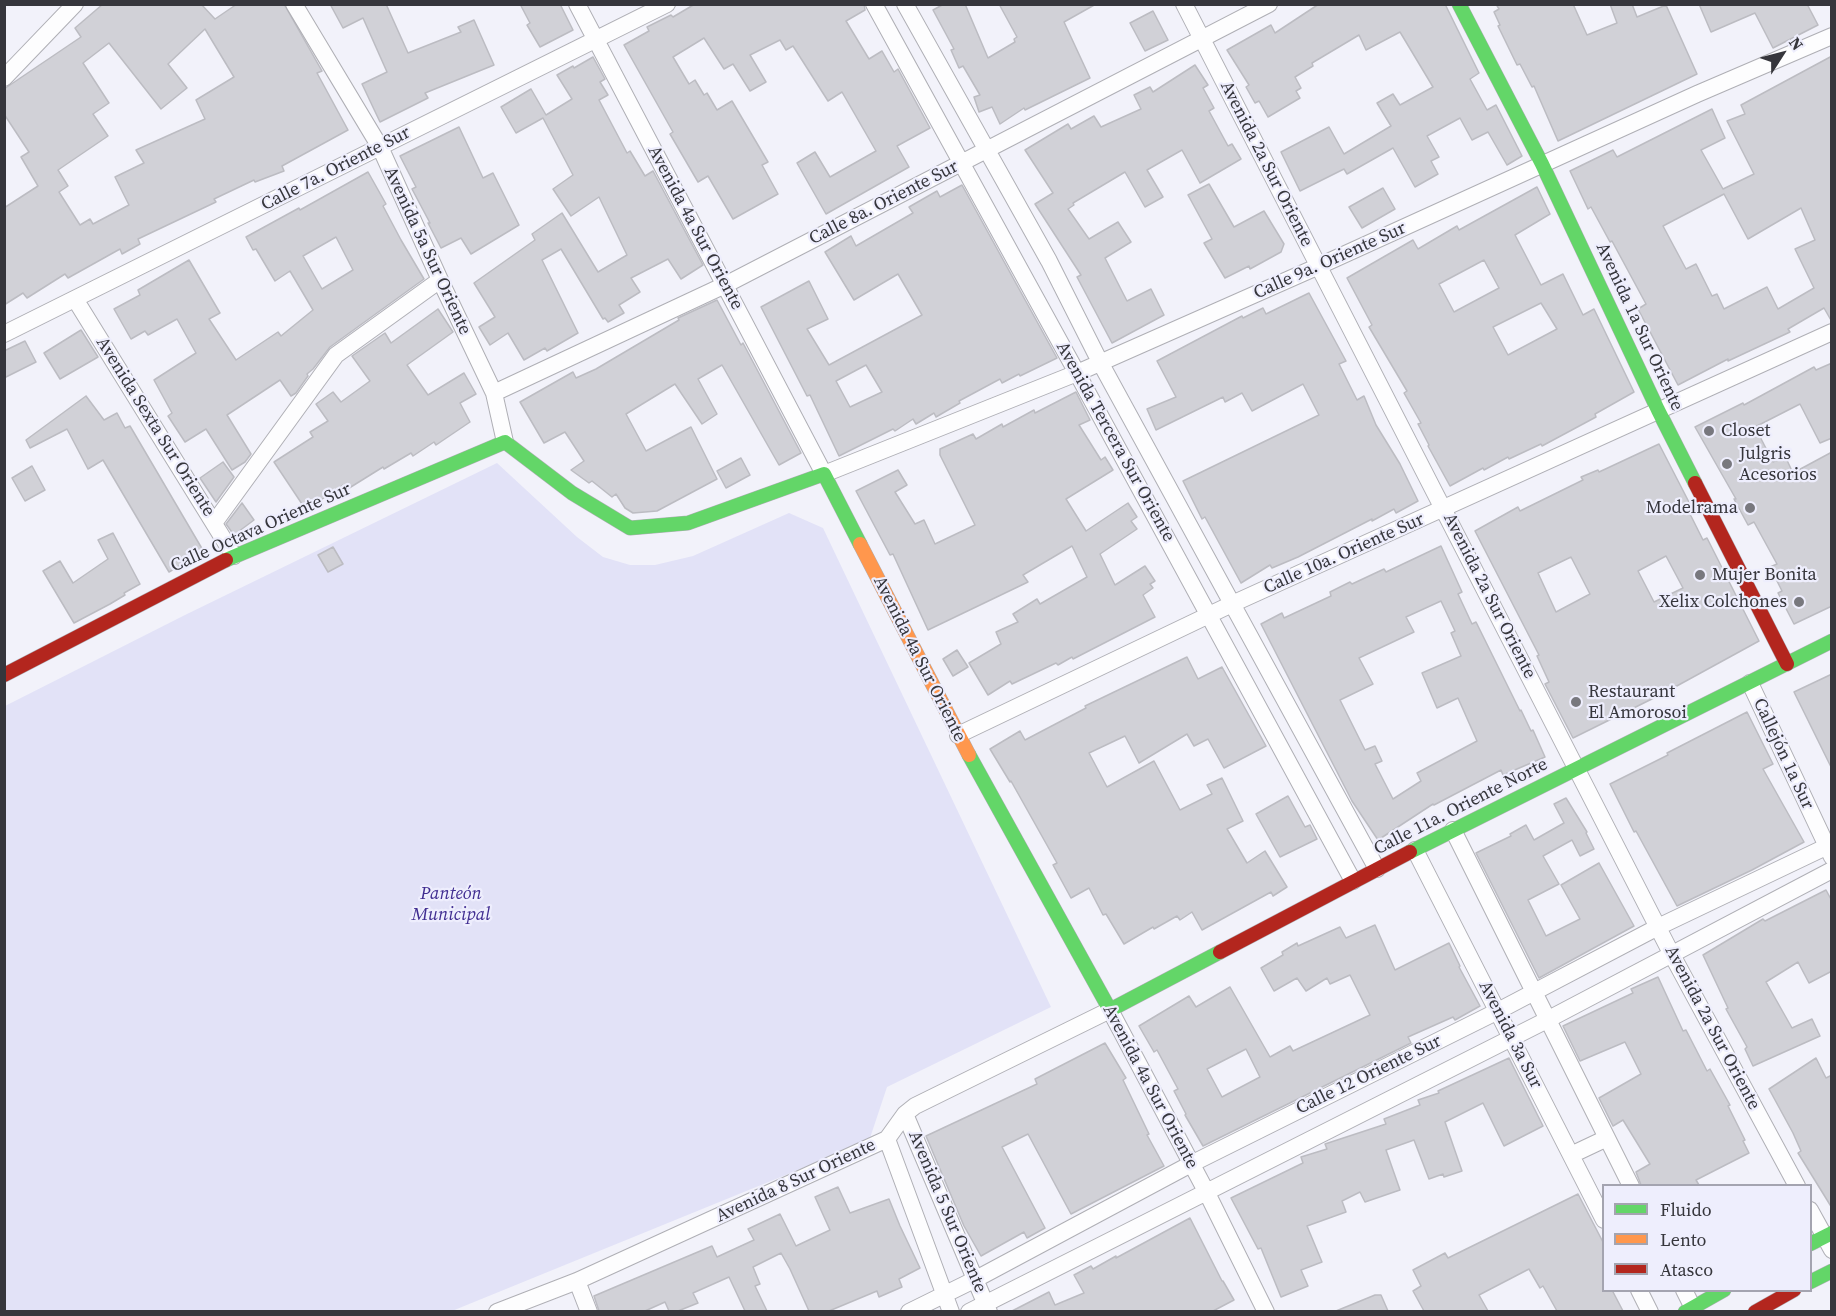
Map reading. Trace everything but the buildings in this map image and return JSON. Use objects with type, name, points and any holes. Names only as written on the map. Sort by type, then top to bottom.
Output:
[{"type":"street","points":[[4,78],[75,4]]},
{"type":"street","name":"Avenida 5a Sur Oriente","points":[[294,4],[380,147],[494,393],[505,442]]},
{"type":"street","name":"Avenida 4a Sur Oriente","points":[[577,4],[824,474],[958,735],[1110,1010],[1207,1193],[1266,1311]]},
{"type":"street","name":"Calle 7a. Oriente Sur","points":[[4,334],[667,4]]},
{"type":"street","name":"Avenida Tercera Sur Oriente","points":[[874,4],[1353,881]]},
{"type":"street","name":"Avenida Tercera Sur Oriente","points":[[905,4],[1049,261],[1100,362],[1377,869]]},
{"type":"street","name":"Avenida 2a Sur Oriente","points":[[1184,4],[1671,953],[1796,1184]]},
{"type":"street","name":"Calle 8a. Oriente Sur","points":[[494,393],[725,285],[1269,4]]},
{"type":"street","name":"Avenida 1a Sur Oriente","points":[[1458,4],[1542,164],[1658,410],[1787,664]]},
{"type":"street","name":"Calle 9a. Oriente Sur","points":[[824,474],[1077,373],[1697,94],[1832,36]]},
{"type":"street","points":[[214,523],[336,355],[440,280]]},
{"type":"street","name":"Avenida Sexta Sur Oriente","points":[[75,299],[234,556]]},
{"type":"street","name":"Calle 10a. Oriente Sur","points":[[958,735],[1232,604],[1832,332]]},
{"type":"street","points":[[505,442],[572,493],[630,528],[688,523],[824,474]]},
{"type":"street","name":"Calle Octava Oriente Sur","points":[[4,675],[234,556],[505,442]]},
{"type":"street","name":"Calle 11a. Oriente Norte","points":[[1110,1010],[1353,881],[1832,641]]},
{"type":"street","name":"Callejón 1a Sur","points":[[1750,683],[1830,849]]},
{"type":"street","points":[[1453,830],[1630,1184]]},
{"type":"street","name":"Calle 12 Oriente Sur","points":[[909,1311],[976,1279],[1191,1164],[1498,1011],[1658,927],[1830,849]]},
{"type":"street","name":"Avenida 3a Sur","points":[[1415,850],[1602,1216]]},
{"type":"street","name":"Calle 12 Oriente Sur","points":[[969,1311],[987,1307],[1547,1020],[1832,870]]},
{"type":"street","name":"Avenida 8 Sur Oriente","points":[[497,1311],[578,1281],[887,1139],[905,1113],[915,1106],[1110,1010]]},
{"type":"street","name":"Avenida 5 Sur Oriente","points":[[905,1113],[987,1307]]},
{"type":"street","points":[[1571,1155],[1607,1138]]},
{"type":"street","name":"Avenida 5 Sur Oriente","points":[[887,1139],[951,1311]]},
{"type":"street","points":[[1812,1214],[1825,1241]]},
{"type":"street","points":[[1812,1281],[1832,1271]]},
{"type":"street","points":[[578,1281],[590,1311]]},
{"type":"street","points":[[1640,1292],[1650,1311]]},
{"type":"street","points":[[1685,1292],[1691,1310],[1721,1292]]},
{"type":"street","points":[[1755,1311],[1790,1292]]},
{"type":"green space","name":"Panteón Municipal","points":[[497,463],[577,537],[603,557],[630,565],[655,565],[693,556],[789,513],[823,528],[1051,1007],[887,1087],[869,1141],[452,1311],[5,1312],[5,706],[185,615]]},
{"type":"traffic: fast","points":[[1459,4],[1542,164],[1695,483]]},
{"type":"traffic: fast","points":[[226,560],[505,442],[572,493],[630,528],[688,523],[824,474],[860,544]]},
{"type":"traffic: fast","points":[[1410,852],[1832,641]]},
{"type":"traffic: fast","points":[[969,755],[1110,1010],[1220,952]]},
{"type":"traffic: fast","points":[[1812,1243],[1832,1233]]},
{"type":"traffic: fast","points":[[1812,1281],[1832,1271]]},
{"type":"traffic: fast","points":[[1685,1312],[1720,1292]]},
{"type":"traffic: slow","points":[[860,544],[969,755]]},
{"type":"traffic: jam","points":[[1695,483],[1787,664]]},
{"type":"traffic: jam","points":[[4,675],[226,560]]},
{"type":"traffic: jam","points":[[1220,952],[1410,852]]},
{"type":"traffic: jam","points":[[1755,1312],[1790,1292]]},
{"type":"place","name":"Closet","points":[[1709,431]]},
{"type":"place","name":"Julgris Acesorios","points":[[1727,464]]},
{"type":"place","name":"Modelrama","points":[[1750,508]]},
{"type":"place","name":"Mujer Bonita","points":[[1700,575]]},
{"type":"place","name":"Xelix Colchones","points":[[1799,602]]},
{"type":"place","name":"Restaurant El Amorosoi","points":[[1576,702]]}]
